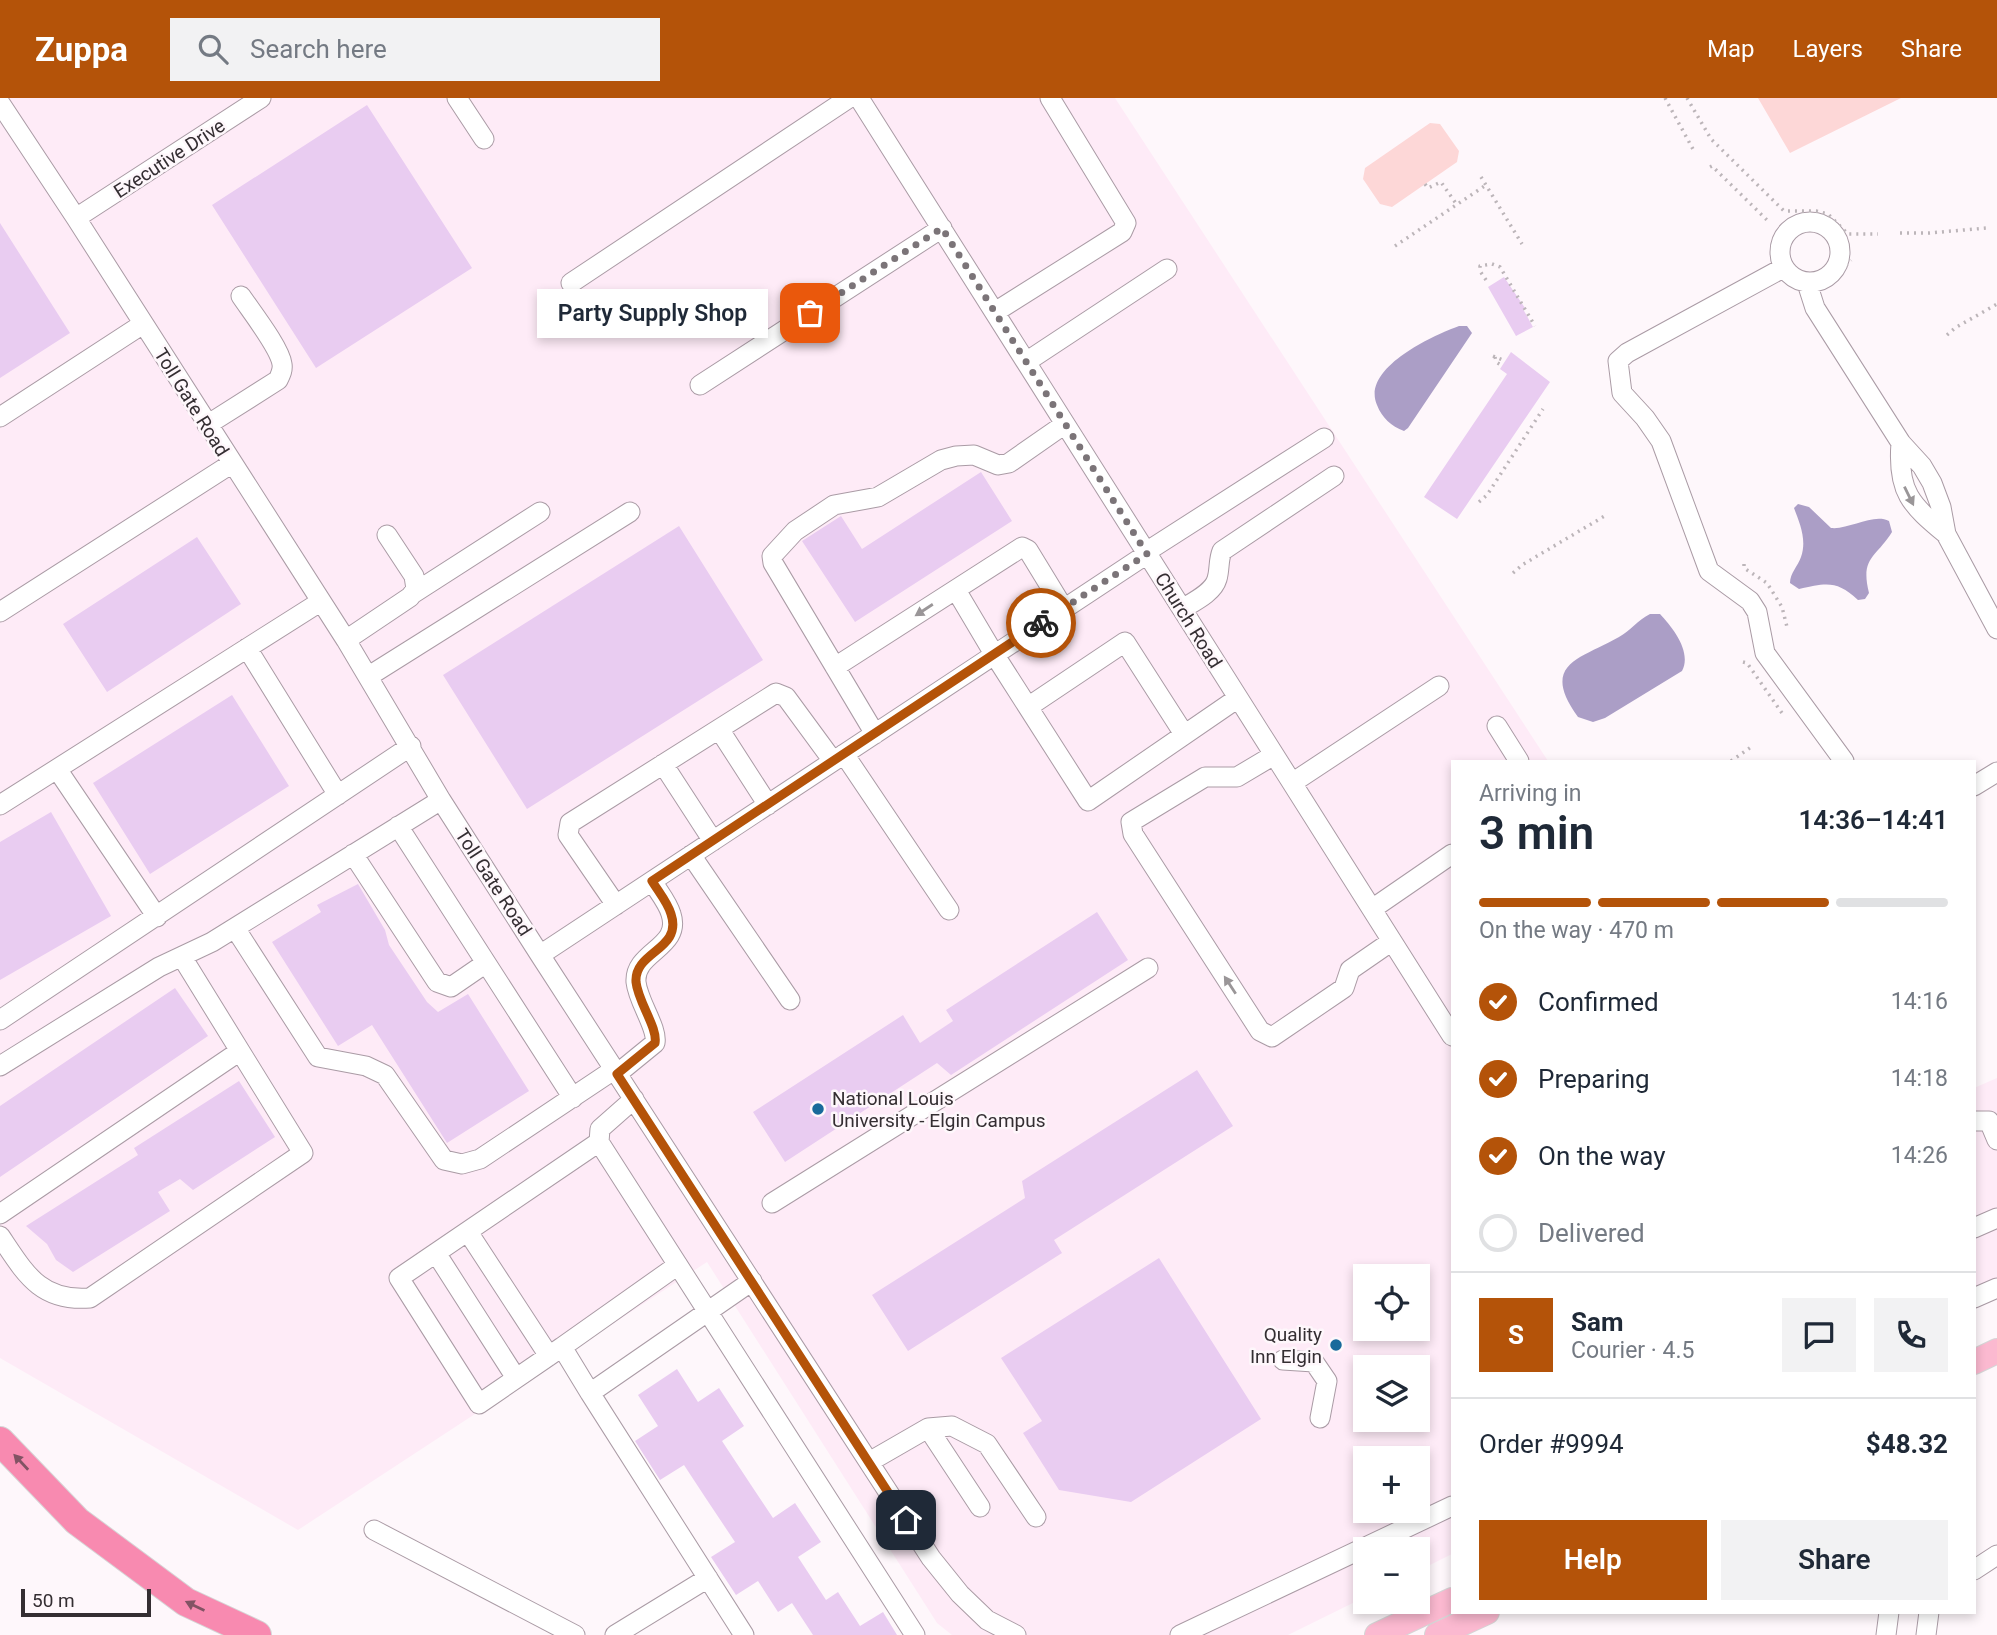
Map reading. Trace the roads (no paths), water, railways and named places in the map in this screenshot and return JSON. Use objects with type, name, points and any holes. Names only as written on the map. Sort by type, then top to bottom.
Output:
[{"type":"highway","points":[[0,1441],[77,1521],[186,1602],[257,1635]]},
{"type":"main road","points":[[1976,1361],[1997,1351]]},
{"type":"main road","points":[[1377,1635],[1451,1600]]},
{"type":"main road","points":[[1437,1635],[1483,1614]]},
{"type":"street","name":"Executive Drive","points":[[76,218],[261,98]]},
{"type":"street","points":[[457,98],[484,139]]},
{"type":"street","points":[[571,284],[849,98]]},
{"type":"street","name":"Church Road","points":[[859,98],[1451,1034]]},
{"type":"street","points":[[995,312],[1122,232],[1126,223],[1050,98]]},
{"type":"street","name":"Toll Gate Road","points":[[0,103],[346,639],[441,800],[540,955],[931,1558],[960,1594],[987,1620],[1008,1633]]},
{"type":"street","points":[[1815,288],[1789,275],[1783,268],[1779,249],[1787,232],[1795,225],[1805,222],[1824,226],[1838,240],[1839,260],[1835,270],[1818,282],[1812,303],[1901,443],[1899,463],[1902,478],[1915,508],[1947,534],[1997,629]]},
{"type":"street","points":[[700,385],[942,228]]},
{"type":"street","points":[[1783,268],[1628,353],[1618,361],[1621,387],[1622,393],[1661,441],[1709,571],[1750,601],[1757,612],[1765,653],[1843,760]]},
{"type":"street","points":[[1026,362],[1167,269]]},
{"type":"street","points":[[207,425],[278,380],[282,371],[282,362],[276,350],[241,296]]},
{"type":"street","points":[[0,417],[143,324]]},
{"type":"street","points":[[875,733],[773,563],[772,556],[796,531],[834,505],[878,497],[941,460],[956,456],[974,455],[998,465],[1009,463],[1065,425]]},
{"type":"street","points":[[540,955],[1324,438]]},
{"type":"street","points":[[0,612],[231,464]]},
{"type":"street","points":[[1182,609],[1209,592],[1214,585],[1222,551],[1334,476]]},
{"type":"street","points":[[346,639],[540,512]]},
{"type":"street","points":[[369,676],[630,512]]},
{"type":"street","points":[[387,535],[414,576],[417,584],[414,593]]},
{"type":"street","points":[[835,667],[1022,547],[1028,550],[1064,609]]},
{"type":"street","points":[[956,590],[1088,801],[1238,698]]},
{"type":"street","points":[[0,805],[320,601]]},
{"type":"street","points":[[1028,707],[1125,642],[1184,734]]},
{"type":"street","points":[[247,648],[338,795]]},
{"type":"street","points":[[1292,783],[1439,687]]},
{"type":"street","points":[[616,905],[568,835],[570,824],[776,693],[786,697],[839,758],[948,911]]},
{"type":"street","points":[[1497,726],[1518,760]]},
{"type":"street","points":[[719,729],[768,805]]},
{"type":"street","points":[[0,1020],[411,746]]},
{"type":"street","points":[[1274,755],[1237,777],[1205,777],[1131,822],[1133,834],[1260,1031],[1272,1037],[1344,988],[1350,970],[1392,941]]},
{"type":"street","points":[[663,764],[713,841]]},
{"type":"street","points":[[57,769],[157,917]]},
{"type":"street","points":[[1976,785],[1997,772]]},
{"type":"street","points":[[0,1066],[159,967],[235,928],[441,800]]},
{"type":"street","points":[[398,826],[573,1098]]},
{"type":"street","points":[[353,854],[437,982],[450,987],[486,964]]},
{"type":"street","points":[[691,855],[790,1000]]},
{"type":"street","points":[[1372,909],[1451,855]]},
{"type":"street","points":[[235,928],[318,1058],[366,1066],[385,1074],[444,1160],[462,1164],[480,1159],[655,1043],[657,1035],[639,996],[636,978],[642,963],[670,940],[673,927],[671,914],[652,881]]},
{"type":"street","points":[[0,1236],[17,1261],[43,1290],[69,1300],[90,1298],[303,1153],[182,957]]},
{"type":"street","points":[[772,1203],[1148,968]]},
{"type":"street","points":[[0,1214],[240,1051]]},
{"type":"street","points":[[634,1099],[600,1129],[599,1142],[915,1635]]},
{"type":"street","points":[[1987,1119],[1997,1140]]},
{"type":"street","points":[[599,1142],[399,1278],[479,1404],[678,1265]]},
{"type":"street","points":[[1976,1227],[1997,1219]]},
{"type":"street","points":[[468,1231],[555,1351],[590,1393],[744,1635]]},
{"type":"street","points":[[436,1254],[516,1378]]},
{"type":"street","points":[[590,1393],[752,1281]]},
{"type":"street","points":[[1976,1297],[1997,1288]]},
{"type":"street","points":[[1283,1360],[1314,1362],[1327,1381],[1320,1418]]},
{"type":"street","points":[[869,1462],[928,1428],[952,1426],[987,1444],[1036,1517]]},
{"type":"street","points":[[928,1428],[980,1507]]},
{"type":"street","points":[[1180,1635],[1451,1506]]},
{"type":"street","points":[[374,1530],[575,1635]]},
{"type":"street","points":[[1976,1569],[1997,1555]]},
{"type":"street","points":[[615,1635],[708,1578]]},
{"type":"street","points":[[1886,1635],[1889,1614]]},
{"type":"street","points":[[1926,1635],[1929,1614]]},
{"type":"place","name":"Party Supply Shop","points":[[810,313]]},
{"type":"place","name":"National Louis University - Elgin Campus","points":[[818,1109]]},
{"type":"place","name":"Quality Inn Elgin","points":[[1336,1345]]}]
